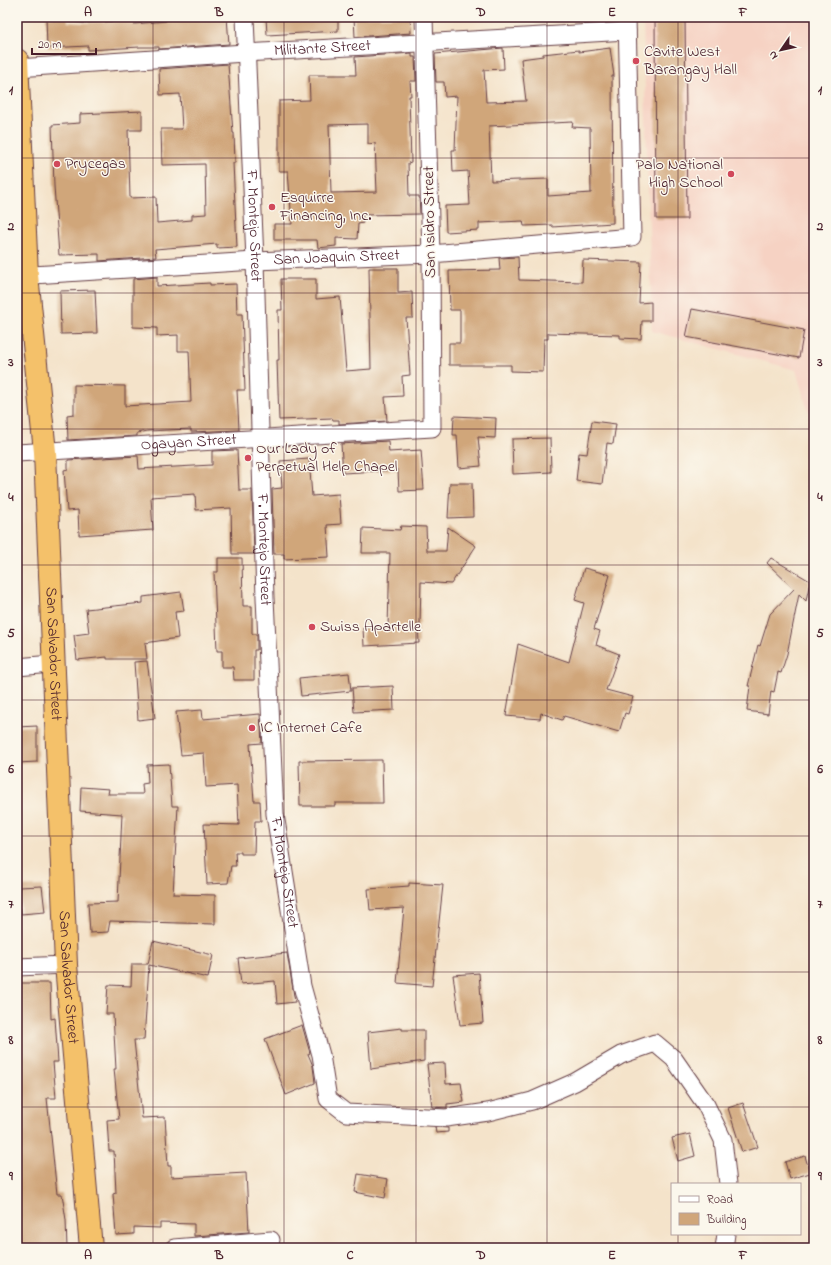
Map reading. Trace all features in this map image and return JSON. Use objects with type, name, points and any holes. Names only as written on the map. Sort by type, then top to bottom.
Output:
[{"type":"highway","name":"San Salvador Street","points":[[17,60],[22,276],[45,452],[52,664],[66,965],[91,1248]]},
{"type":"street","name":"F. Montejo Street","points":[[245,17],[245,52],[255,261],[260,438],[275,814],[302,986],[321,1055],[328,1099],[346,1113],[446,1118],[488,1112],[532,1101],[575,1082],[621,1055],[655,1043],[674,1058],[706,1105],[723,1140],[728,1183]]},
{"type":"street","name":"San Isidro Street","points":[[424,17],[431,254],[432,428]]},
{"type":"street","name":"Militante Street","points":[[17,68],[245,52],[425,43],[627,24]]},
{"type":"street","name":"San Joaquin Street","points":[[22,276],[255,261],[431,254],[632,237],[627,24]]},
{"type":"street","name":"Ogayan Street","points":[[17,453],[432,428]]},
{"type":"street","points":[[17,667],[52,664]]},
{"type":"street","points":[[17,967],[66,965]]},
{"type":"street","points":[[724,1248],[726,1235]]},
{"type":"street","points":[[174,1248],[270,1240]]},
{"type":"shaded area","name":"Palo National High School","points":[[643,17],[814,17],[814,411],[808,411],[796,370],[652,331]]},
{"type":"building","points":[[46,17],[68,17],[68,22],[83,23],[134,20],[134,24],[166,21],[166,17],[227,17],[229,44],[159,49],[159,47],[140,47],[88,50],[88,46],[47,48]]},
{"type":"building","points":[[266,17],[338,17],[338,31],[267,35]]},
{"type":"building","points":[[354,17],[410,17],[411,33],[355,37]]},
{"type":"building","points":[[655,17],[685,17],[687,219],[656,219]]},
{"type":"building","points":[[503,48],[504,69],[484,70],[486,102],[526,101],[521,59],[543,56],[543,54],[579,50],[579,52],[610,48],[614,76],[612,76],[613,223],[552,227],[552,225],[524,226],[523,221],[479,223],[479,230],[446,232],[445,206],[470,205],[468,171],[453,172],[452,150],[455,150],[457,96],[445,97],[444,82],[436,82],[435,54]],"holes":[[[573,122],[572,127],[590,128],[591,193],[548,196],[548,179],[491,181],[489,126]]]},
{"type":"building","points":[[412,53],[412,57],[415,57],[416,81],[410,81],[411,96],[409,96],[411,162],[408,163],[409,196],[419,196],[420,214],[363,215],[363,223],[358,224],[357,239],[336,238],[336,246],[318,248],[317,240],[274,240],[274,224],[292,224],[288,171],[279,171],[279,101],[310,100],[309,75],[356,75],[355,57]],"holes":[[[368,124],[368,144],[375,143],[377,192],[331,193],[329,125]]]},
{"type":"building","points":[[228,64],[234,133],[235,163],[233,163],[237,247],[217,248],[217,244],[155,249],[156,257],[99,261],[99,254],[59,255],[54,186],[52,125],[80,123],[80,114],[142,111],[142,130],[128,130],[130,198],[156,197],[157,223],[192,220],[192,215],[206,214],[205,164],[162,165],[161,129],[182,129],[180,94],[160,95],[159,69]]},
{"type":"building","points":[[518,257],[519,280],[582,282],[583,260],[641,262],[639,303],[651,302],[651,321],[642,321],[641,339],[620,338],[620,335],[548,333],[548,339],[544,339],[543,372],[511,371],[511,365],[449,365],[449,343],[460,343],[460,310],[450,310],[449,271],[500,270],[499,258]]},
{"type":"building","points":[[369,268],[398,268],[398,293],[412,292],[413,318],[406,318],[410,375],[402,376],[403,396],[385,397],[387,421],[339,424],[339,420],[333,420],[332,418],[279,420],[277,360],[279,360],[278,310],[282,310],[281,279],[316,279],[316,299],[340,297],[346,371],[371,369]]},
{"type":"building","points":[[157,277],[157,286],[210,283],[210,285],[236,284],[237,314],[242,314],[245,390],[237,390],[239,430],[191,432],[191,429],[148,431],[137,433],[137,436],[68,440],[67,415],[74,414],[74,385],[125,386],[125,406],[191,402],[189,351],[178,351],[178,335],[157,336],[157,328],[133,327],[133,279]]},
{"type":"building","points":[[95,290],[97,333],[61,334],[60,291]]},
{"type":"building","points":[[692,309],[804,330],[799,358],[686,337]]},
{"type":"building","points":[[454,416],[496,418],[495,438],[478,437],[481,466],[459,468],[457,435],[453,435]]},
{"type":"building","points":[[592,421],[616,424],[613,444],[607,443],[602,484],[576,481],[579,453],[587,454]]},
{"type":"building","points":[[550,438],[551,472],[513,474],[512,439]]},
{"type":"building","points":[[388,441],[389,452],[421,450],[424,490],[399,491],[398,470],[343,473],[341,444]]},
{"type":"building","points":[[237,450],[239,490],[252,490],[254,554],[232,554],[231,508],[196,510],[195,494],[151,497],[153,530],[79,535],[78,510],[67,511],[64,470],[68,469],[68,460],[138,456],[139,469],[212,465],[212,451]]},
{"type":"building","points":[[309,459],[312,496],[339,494],[341,524],[327,525],[329,557],[284,559],[284,554],[274,554],[272,489],[282,488],[280,461]]},
{"type":"building","points":[[450,483],[472,483],[473,517],[448,518]]},
{"type":"building","points":[[401,526],[426,527],[427,551],[446,551],[448,527],[476,546],[451,584],[421,582],[420,624],[418,624],[419,643],[364,646],[363,628],[388,627],[390,553],[362,553],[363,528],[400,530]]},
{"type":"building","points":[[218,558],[242,558],[243,606],[252,606],[252,634],[257,634],[257,650],[254,650],[254,680],[234,680],[233,667],[222,667],[222,651],[217,651],[214,572],[218,572]]},
{"type":"building","points":[[771,558],[810,581],[806,601],[799,594],[787,654],[781,673],[778,672],[774,692],[771,691],[768,714],[747,711],[750,686],[748,686],[758,645],[760,646],[770,614],[794,589],[767,563]]},
{"type":"building","points":[[584,568],[610,575],[594,629],[600,631],[596,645],[619,654],[606,690],[633,697],[628,714],[625,713],[619,732],[564,716],[562,720],[541,713],[540,719],[506,716],[518,644],[569,662],[584,603],[575,600]]},
{"type":"building","points":[[181,592],[184,611],[175,612],[178,638],[145,643],[147,659],[107,659],[107,657],[77,660],[74,635],[89,633],[86,609],[143,603],[143,597]]},
{"type":"building","points":[[147,661],[155,718],[138,720],[134,662]]},
{"type":"building","points":[[349,673],[351,691],[301,696],[299,678]]},
{"type":"building","points":[[393,686],[394,710],[354,712],[352,688]]},
{"type":"building","points":[[202,710],[203,719],[260,714],[262,743],[250,744],[254,801],[260,801],[261,821],[255,821],[254,854],[241,854],[241,852],[235,852],[236,866],[231,866],[228,883],[207,884],[204,824],[239,825],[237,785],[206,787],[204,753],[181,755],[176,712]]},
{"type":"building","points":[[37,726],[37,762],[17,763],[17,727]]},
{"type":"building","points":[[382,760],[383,803],[335,803],[335,806],[300,806],[299,761]]},
{"type":"building","points":[[169,764],[172,806],[178,806],[173,894],[215,895],[215,924],[110,921],[108,932],[90,933],[88,903],[118,902],[122,814],[80,811],[81,787],[109,789],[108,794],[143,794],[142,784],[148,783],[147,765]]},
{"type":"building","points":[[409,883],[443,885],[432,986],[397,983],[404,908],[370,910],[368,889],[409,886]]},
{"type":"building","points":[[42,886],[45,912],[21,914],[19,887]]},
{"type":"building","points":[[153,941],[213,955],[208,978],[149,965],[144,1040],[134,1040],[142,1118],[165,1117],[168,1166],[171,1166],[171,1177],[246,1173],[249,1232],[194,1236],[194,1224],[160,1223],[160,1228],[134,1227],[134,1234],[116,1235],[113,1194],[116,1193],[114,1151],[109,1151],[107,1120],[119,1119],[114,1069],[116,1069],[113,1014],[106,1014],[108,985],[131,986],[132,964],[148,964]]},
{"type":"building","points":[[287,953],[295,1002],[277,1004],[275,981],[241,984],[238,958]]},
{"type":"building","points":[[479,973],[483,1023],[460,1025],[453,975]]},
{"type":"building","points":[[17,983],[50,983],[51,1019],[55,1018],[58,1062],[53,1062],[56,1098],[47,1098],[57,1194],[62,1194],[66,1220],[67,1248],[17,1248]]},
{"type":"building","points":[[302,1025],[310,1053],[308,1054],[313,1066],[315,1083],[286,1095],[265,1039]]},
{"type":"building","points":[[402,1028],[402,1030],[424,1030],[424,1061],[371,1069],[368,1032]]},
{"type":"building","points":[[445,1063],[446,1084],[461,1083],[464,1102],[447,1104],[447,1108],[432,1107],[427,1064]]},
{"type":"building","points":[[743,1103],[758,1147],[742,1152],[728,1108]]},
{"type":"building","points":[[435,1127],[448,1128],[448,1132],[436,1133]]},
{"type":"building","points":[[690,1134],[695,1156],[678,1161],[672,1138]]},
{"type":"building","points":[[805,1156],[810,1173],[790,1179],[785,1162]]},
{"type":"building","points":[[358,1174],[388,1179],[385,1198],[355,1192]]},
{"type":"place","name":"Cavite West Barangay Hall","points":[[636,61]]},
{"type":"place","name":"Prycegas","points":[[57,164]]},
{"type":"place","name":"Palo National High School","points":[[731,174]]},
{"type":"place","name":"Esquirre Financing, Inc.","points":[[272,207]]},
{"type":"place","name":"Our Lady of Perpetual Help Chapel","points":[[248,458]]},
{"type":"place","name":"Swiss Apartelle","points":[[312,627]]},
{"type":"place","name":"IC Internet Cafe","points":[[252,728]]}]
